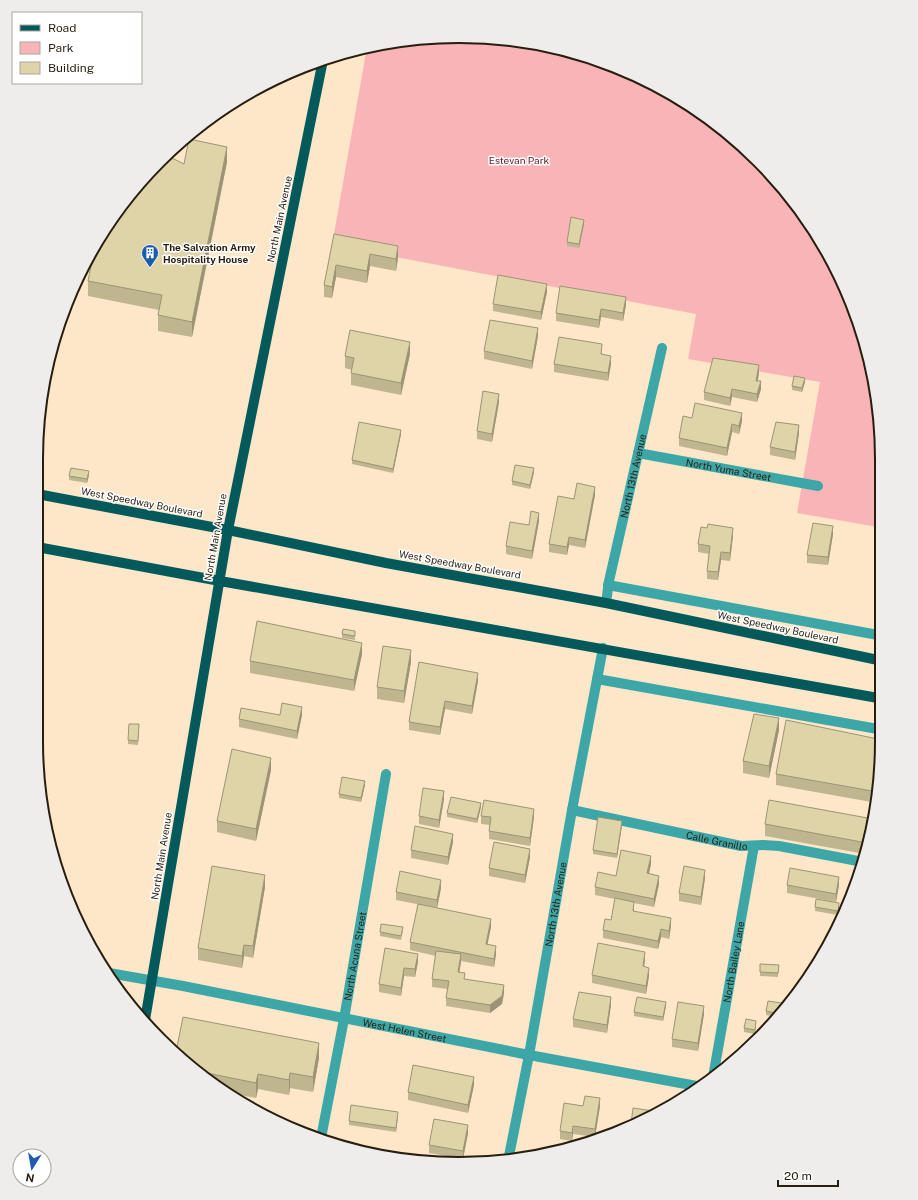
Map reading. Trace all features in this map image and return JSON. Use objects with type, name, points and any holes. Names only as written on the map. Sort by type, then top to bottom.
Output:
[{"type":"main road","name":"North Main Avenue","points":[[146,1015],[228,530],[322,66]]},
{"type":"main road","name":"West Speedway Boulevard","points":[[43,495],[228,530],[386,563],[606,603],[875,659]]},
{"type":"main road","points":[[43,548],[875,697]]},
{"type":"street","name":"North 13th Avenue","points":[[606,603],[608,585],[662,348]]},
{"type":"street","name":"North Yuma Street","points":[[638,453],[818,486]]},
{"type":"street","name":"West Speedway Boulevard","points":[[608,585],[875,634]]},
{"type":"street","name":"North 13th Avenue","points":[[510,1153],[529,1055],[572,810],[603,648]]},
{"type":"street","points":[[597,679],[875,728]]},
{"type":"street","name":"North Acuna Street","points":[[322,1134],[344,1019],[386,774]]},
{"type":"street","name":"Calle Granillo","points":[[572,810],[742,846],[779,846],[857,861]]},
{"type":"street","name":"North Bailey Lane","points":[[714,1069],[754,846]]},
{"type":"street","name":"West Helen Street","points":[[114,974],[529,1055],[693,1084]]},
{"type":"green space","name":"Estevan Park","points":[[432,44],[486,44],[513,47],[567,57],[593,65],[643,86],[690,113],[733,146],[753,165],[772,185],[805,228],[832,275],[853,325],[867,378],[874,432],[875,526],[797,513],[820,382],[688,359],[696,314],[332,245],[366,54]]},
{"type":"building","name":"The Salvation Army Hospitality House","points":[[193,140],[227,147],[192,322],[158,315],[162,295],[88,281],[91,265],[99,251],[113,228],[146,185],[172,158],[184,164],[188,143]]},
{"type":"building","points":[[571,217],[584,220],[579,244],[567,242]]},
{"type":"building","points":[[334,234],[398,246],[396,259],[370,254],[367,271],[336,265],[332,287],[324,285]]},
{"type":"building","points":[[498,275],[547,284],[541,312],[493,304]]},
{"type":"building","points":[[560,286],[626,297],[623,313],[601,309],[599,320],[556,313]]},
{"type":"building","points":[[490,320],[538,328],[532,361],[484,351]]},
{"type":"building","points":[[350,330],[410,342],[401,383],[351,373],[354,358],[345,356]]},
{"type":"building","points":[[559,337],[602,344],[601,354],[611,356],[608,373],[554,364]]},
{"type":"building","points":[[713,358],[759,365],[756,381],[761,381],[757,394],[732,389],[730,398],[704,392]]},
{"type":"building","points":[[794,376],[805,378],[802,388],[792,386]]},
{"type":"building","points":[[483,391],[499,394],[492,434],[477,431]]},
{"type":"building","points":[[695,403],[742,413],[739,426],[732,424],[727,448],[679,438],[683,416],[692,418]]},
{"type":"building","points":[[359,422],[401,430],[393,469],[352,460]]},
{"type":"building","points":[[776,422],[799,425],[795,452],[770,447]]},
{"type":"building","points":[[515,465],[534,468],[530,485],[512,481]]},
{"type":"building","points":[[71,468],[89,471],[87,479],[69,476]]},
{"type":"building","points":[[577,483],[595,487],[585,540],[569,537],[567,547],[549,544],[558,496],[574,499]]},
{"type":"building","points":[[531,511],[539,513],[532,551],[506,546],[510,522],[529,525]]},
{"type":"building","points":[[813,523],[833,526],[828,557],[807,555]]},
{"type":"building","points":[[708,524],[733,528],[730,553],[721,552],[718,572],[707,571],[710,546],[698,544],[701,527],[707,528]]},
{"type":"building","points":[[257,621],[362,643],[354,680],[250,661]]},
{"type":"building","points":[[343,629],[355,631],[355,636],[342,634]]},
{"type":"building","points":[[383,646],[411,650],[404,691],[377,687]]},
{"type":"building","points":[[419,662],[478,673],[472,706],[445,701],[440,727],[409,722]]},
{"type":"building","points":[[282,703],[302,707],[297,731],[239,719],[241,708],[280,715]]},
{"type":"building","points":[[754,714],[779,718],[769,766],[743,761]]},
{"type":"building","points":[[786,720],[875,738],[871,791],[776,774]]},
{"type":"building","points":[[129,724],[139,724],[138,741],[128,740]]},
{"type":"building","points":[[232,749],[271,758],[256,829],[217,821]]},
{"type":"building","points":[[342,777],[365,781],[361,798],[339,794]]},
{"type":"building","points":[[423,788],[444,791],[439,820],[419,816]]},
{"type":"building","points":[[451,797],[481,803],[477,819],[447,813]]},
{"type":"building","points":[[484,800],[534,809],[530,838],[489,831],[491,817],[481,816]]},
{"type":"building","points":[[769,800],[868,818],[863,842],[765,824]]},
{"type":"building","points":[[598,817],[622,821],[617,854],[593,850]]},
{"type":"building","points":[[415,826],[453,834],[448,857],[411,850]]},
{"type":"building","points":[[494,842],[530,849],[525,875],[489,868]]},
{"type":"building","points":[[621,850],[651,856],[647,873],[659,876],[654,899],[595,887],[598,872],[616,876]]},
{"type":"building","points":[[212,866],[265,875],[253,946],[244,945],[242,956],[198,948]]},
{"type":"building","points":[[684,866],[705,870],[701,897],[679,893]]},
{"type":"building","points":[[790,868],[839,877],[836,894],[787,885]]},
{"type":"building","points":[[400,871],[441,880],[437,900],[396,892]]},
{"type":"building","points":[[615,898],[634,902],[633,911],[671,918],[669,931],[661,929],[658,941],[603,930],[605,919],[611,920]]},
{"type":"building","points":[[816,899],[839,903],[838,911],[815,907]]},
{"type":"building","points":[[418,904],[491,919],[486,944],[496,946],[494,959],[410,942]]},
{"type":"building","points":[[381,924],[403,927],[401,936],[380,932]]},
{"type":"building","points":[[598,943],[645,952],[643,966],[649,968],[646,986],[592,975]]},
{"type":"building","points":[[385,948],[418,954],[415,969],[404,968],[401,988],[379,984]]},
{"type":"building","points":[[436,951],[461,954],[458,972],[465,973],[464,979],[504,985],[502,996],[490,1005],[446,998],[449,981],[432,979]]},
{"type":"building","points":[[760,964],[779,965],[778,973],[760,972]]},
{"type":"building","points":[[579,992],[611,997],[607,1025],[573,1019]]},
{"type":"building","points":[[637,997],[666,1002],[663,1017],[634,1012]]},
{"type":"building","points":[[768,1001],[782,1003],[774,1013],[766,1011]]},
{"type":"building","points":[[678,1002],[704,1006],[698,1043],[672,1039]]},
{"type":"building","points":[[183,1017],[319,1043],[313,1077],[290,1073],[289,1080],[258,1074],[256,1083],[209,1074],[177,1046]]},
{"type":"building","points":[[746,1019],[756,1021],[755,1030],[744,1028]]},
{"type":"building","points":[[413,1065],[474,1077],[468,1105],[408,1092]]},
{"type":"building","points":[[585,1096],[600,1098],[595,1129],[573,1126],[572,1133],[560,1131],[564,1103],[583,1106]]},
{"type":"building","points":[[351,1105],[398,1112],[396,1128],[349,1121]]},
{"type":"building","points":[[633,1108],[650,1110],[643,1114],[632,1119]]},
{"type":"building","points":[[434,1119],[468,1125],[463,1151],[429,1145]]},
{"type":"place","name":"The Salvation Army Hospitality House","points":[[150,268]]}]
